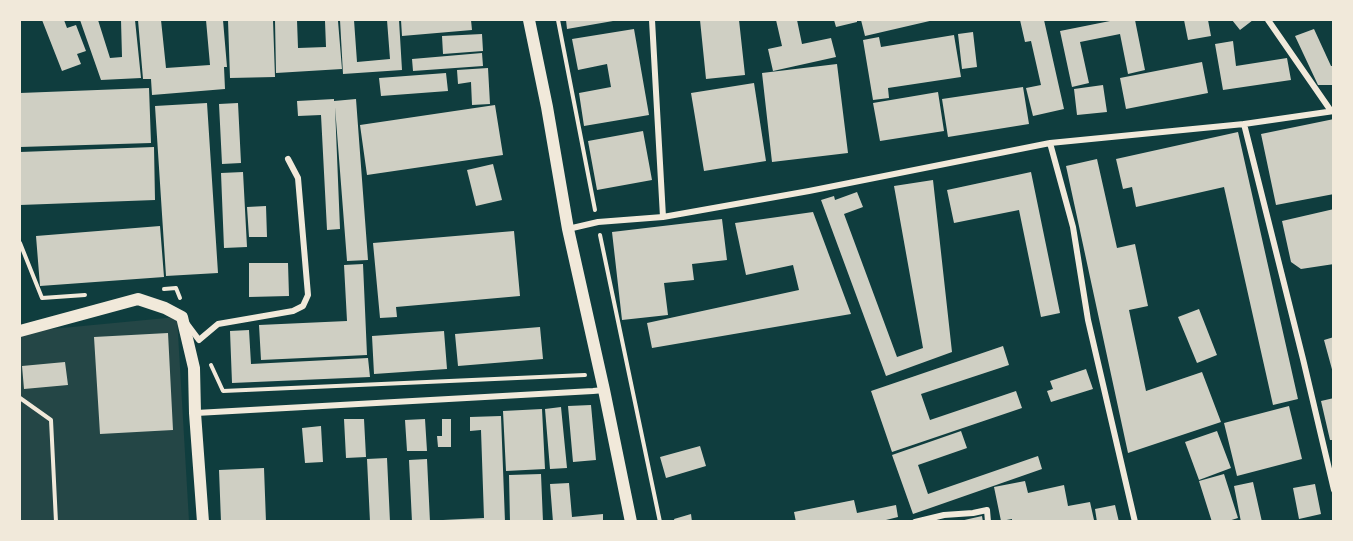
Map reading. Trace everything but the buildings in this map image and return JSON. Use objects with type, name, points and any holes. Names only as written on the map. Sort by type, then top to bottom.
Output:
[{"type":"main road","points":[[529,20],[568,229],[631,522]]},
{"type":"main road","points":[[20,329],[138,299],[165,308],[182,317],[194,368],[203,522]]},
{"type":"street","points":[[652,20],[663,217]]},
{"type":"street","points":[[568,229],[598,222],[663,217],[1050,143],[1244,124],[1332,111],[1268,20]]},
{"type":"street","points":[[1244,124],[1334,490]]},
{"type":"street","points":[[1050,143],[1073,227],[1088,320],[1135,522]]},
{"type":"street","points":[[182,317],[199,340],[218,324],[293,311],[303,306],[308,295],[298,178],[288,159]]},
{"type":"street","points":[[195,413],[604,390]]},
{"type":"street","points":[[915,522],[944,515],[987,510],[988,522]]},
{"type":"path","points":[[558,20],[660,522]]},
{"type":"path","points":[[20,243],[42,298],[87,295]]},
{"type":"path","points":[[154,290],[176,288],[181,299]]},
{"type":"path","points":[[199,340],[223,391],[592,375]]},
{"type":"path","points":[[20,398],[51,420],[56,522]]},
{"type":"shaded area","points":[[177,317],[189,521],[20,522],[20,332]]}]
